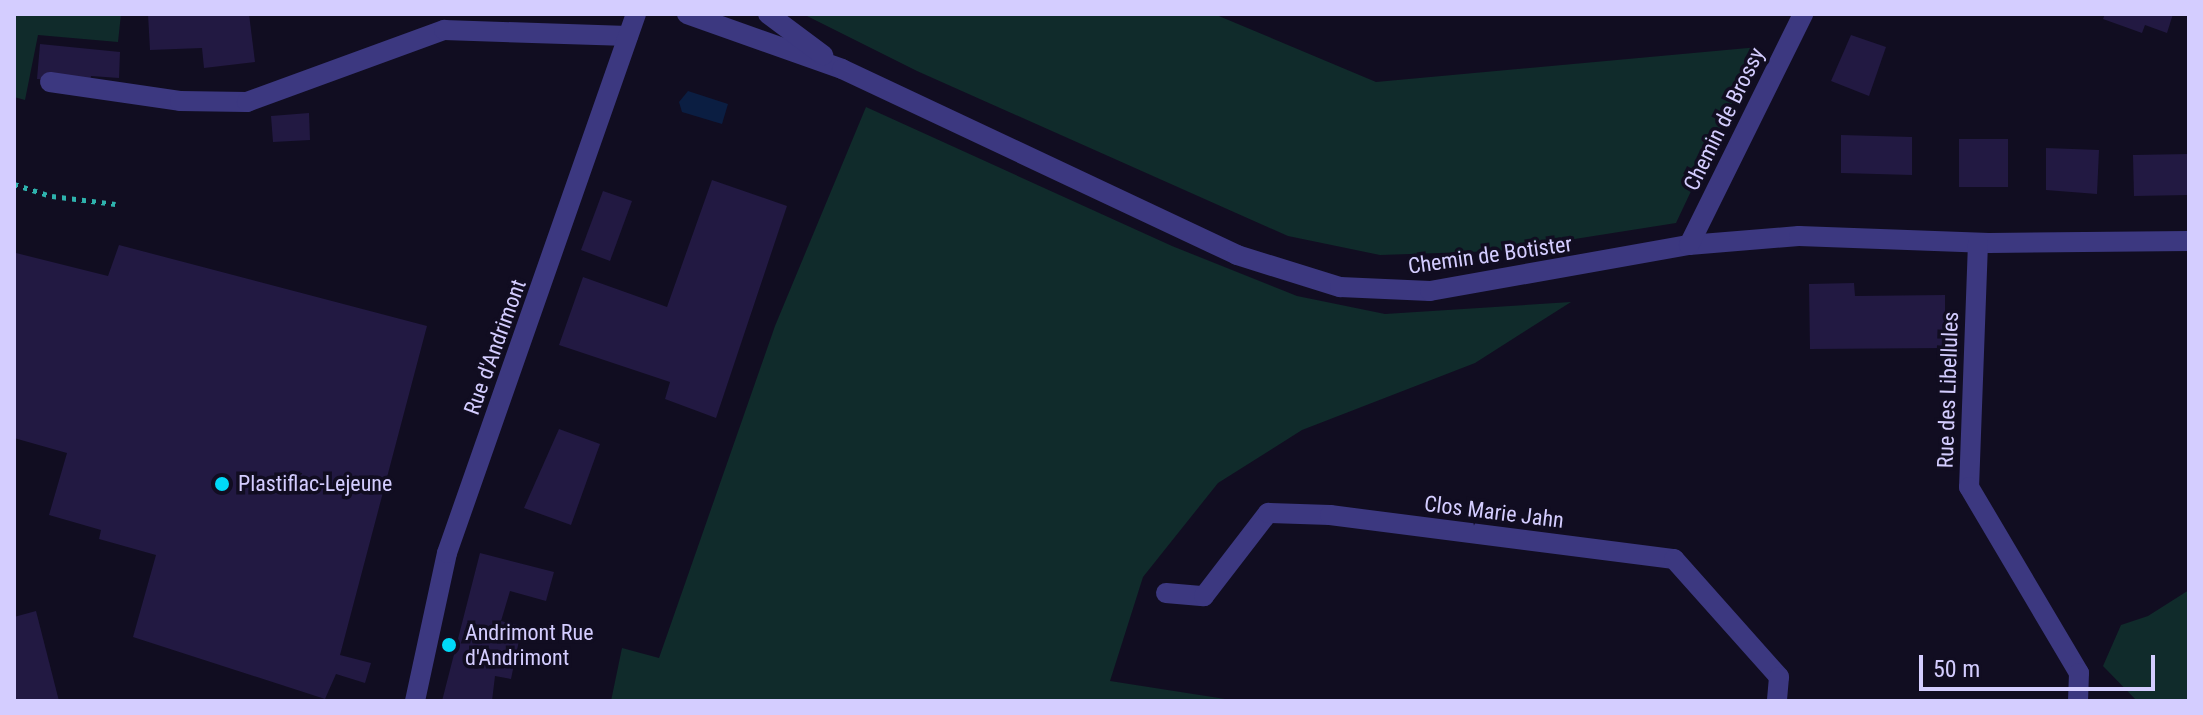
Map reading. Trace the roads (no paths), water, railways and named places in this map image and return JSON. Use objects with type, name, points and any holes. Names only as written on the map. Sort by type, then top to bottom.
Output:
[{"type":"street","name":"Rue d'Andrimont","points":[[415,701],[447,553],[636,14]]},
{"type":"street","name":"Chemin de Botister","points":[[687,14],[842,69],[1237,255],[1340,287],[1430,291],[1689,245],[1799,236],[1978,243],[2189,241]]},
{"type":"street","name":"Chemin de Botister","points":[[768,14],[842,69]]},
{"type":"street","name":"Chemin de Brossy","points":[[1689,245],[1803,14]]},
{"type":"street","points":[[50,82],[180,101],[247,102],[444,30],[628,36]]},
{"type":"street","name":"Rue des Libellules","points":[[1978,243],[1969,487],[2079,673],[2078,701]]},
{"type":"street","name":"Clos Marie Jahn","points":[[1166,593],[1204,596],[1268,513],[1330,515],[1674,559],[1779,677],[1777,701]]},
{"type":"water","points":[[688,91],[728,104],[722,124],[682,112],[679,102]]},
{"type":"place","name":"Plastiflac-Lejeune","points":[[222,484]]},
{"type":"place","name":"Andrimont Rue d'Andrimont","points":[[449,645]]}]
